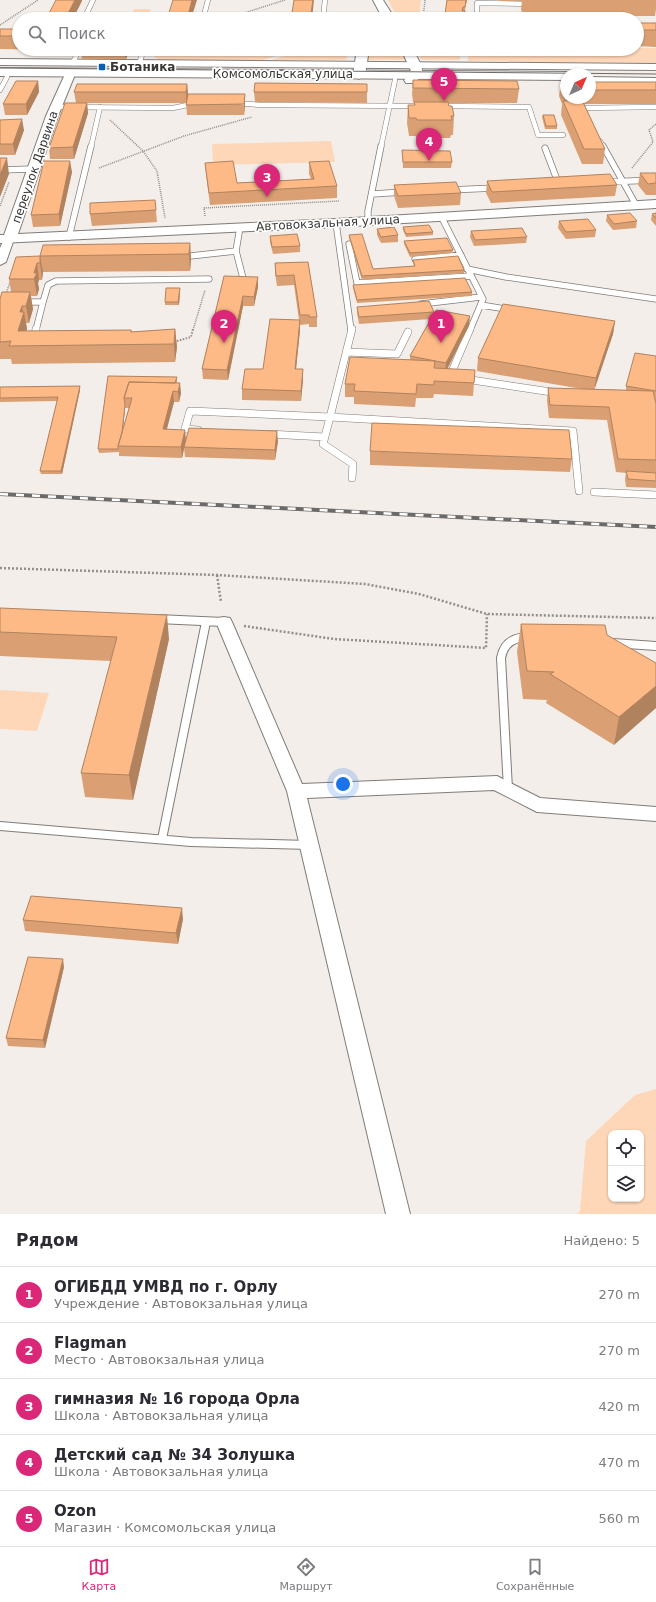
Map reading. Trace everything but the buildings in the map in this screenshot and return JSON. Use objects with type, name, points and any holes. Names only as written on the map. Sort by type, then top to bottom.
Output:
[{"type":"main road","points":[[374,2],[383,12]]},
{"type":"main road","points":[[360,70],[362,56]]},
{"type":"main road","points":[[408,56],[414,73]]},
{"type":"main road","name":"Комсомольская улица","points":[[2,75],[71,71],[360,70],[560,81]]},
{"type":"main road","name":"Комсомольская улица","points":[[71,71],[395,80],[414,73],[560,76]]},
{"type":"main road","points":[[596,76],[656,77]]},
{"type":"main road","points":[[596,81],[656,82]]},
{"type":"street","points":[[0,62],[71,71],[139,64],[360,70]]},
{"type":"street","points":[[414,73],[656,67]]},
{"type":"street","name":"переулок Дарвина","points":[[0,262],[4,239],[71,71]]},
{"type":"street","name":"Автовокзальная улица","points":[[4,239],[336,223],[656,204]]},
{"type":"street","points":[[224,622],[296,791],[398,1214]]},
{"type":"street","points":[[296,791],[497,783],[537,805],[656,814]]},
{"type":"lane","points":[[87,12],[92,0]]},
{"type":"lane","points":[[205,12],[208,0]]},
{"type":"lane","points":[[324,12],[325,0]]},
{"type":"lane","points":[[477,2],[540,4]]},
{"type":"lane","points":[[71,71],[76,56]]},
{"type":"lane","points":[[139,64],[142,56]]},
{"type":"lane","points":[[0,90],[2,75]]},
{"type":"lane","points":[[368,221],[395,80]]},
{"type":"lane","points":[[56,107],[99,109],[173,108],[192,103],[206,103]]},
{"type":"lane","points":[[227,103],[262,105],[421,106]]},
{"type":"lane","points":[[436,106],[529,107],[538,135],[564,135]]},
{"type":"lane","points":[[589,122],[582,108],[656,107]]},
{"type":"lane","points":[[69,236],[99,109]]},
{"type":"lane","points":[[596,135],[636,205]]},
{"type":"lane","points":[[545,148],[559,185]]},
{"type":"lane","points":[[0,170],[33,169]]},
{"type":"lane","points":[[598,183],[656,180]]},
{"type":"lane","points":[[551,185],[567,184]]},
{"type":"lane","points":[[442,190],[504,187]]},
{"type":"lane","points":[[372,194],[411,192]]},
{"type":"lane","points":[[441,216],[483,299],[450,376],[563,394]]},
{"type":"lane","points":[[336,223],[352,328],[323,444],[353,464],[352,478]]},
{"type":"lane","points":[[240,227],[236,251],[244,282]]},
{"type":"lane","points":[[349,244],[357,284],[471,276]]},
{"type":"lane","points":[[173,257],[203,256],[236,251]]},
{"type":"lane","points":[[415,259],[461,255]]},
{"type":"lane","points":[[467,268],[506,277],[656,299]]},
{"type":"lane","points":[[42,341],[37,340],[35,334],[48,285],[56,281],[209,279]]},
{"type":"lane","points":[[415,304],[481,296]]},
{"type":"lane","points":[[4,302],[43,302]]},
{"type":"lane","points":[[481,305],[519,311]]},
{"type":"lane","points":[[346,352],[397,354],[408,332]]},
{"type":"lane","points":[[209,430],[186,429],[190,411],[330,417],[574,431],[579,491]]},
{"type":"lane","points":[[263,434],[325,437]]},
{"type":"lane","points":[[594,492],[656,495]]},
{"type":"lane","points":[[150,619],[224,622]]},
{"type":"lane","points":[[162,839],[206,622]]},
{"type":"lane","points":[[508,789],[501,658],[502,649],[506,643],[513,639],[524,637],[537,638]]},
{"type":"lane","points":[[603,643],[656,646]]},
{"type":"lane","points":[[0,826],[191,842],[309,845]]},
{"type":"path","points":[[20,12],[38,0]]},
{"type":"path","points":[[242,12],[285,0]]},
{"type":"path","points":[[424,12],[425,0]]},
{"type":"path","points":[[0,25],[12,17]]},
{"type":"path","points":[[99,109],[143,151],[157,171],[166,222]]},
{"type":"path","points":[[84,173],[184,136],[256,116]]},
{"type":"path","points":[[622,182],[653,142],[649,130],[656,124]]},
{"type":"path","points":[[204,220],[204,208],[339,201]]},
{"type":"path","points":[[176,341],[191,337],[209,279]]},
{"type":"path","points":[[4,302],[11,281]]},
{"type":"path","points":[[0,568],[217,575],[365,584],[419,594],[487,614],[656,618]]},
{"type":"path","points":[[217,575],[221,602]]},
{"type":"path","points":[[224,622],[274,633],[349,642],[486,648],[487,614]]},
{"type":"shaded area","points":[[388,0],[421,0],[420,12],[394,12]]},
{"type":"shaded area","points":[[134,9],[151,9],[150,12],[132,12]]},
{"type":"shaded area","points":[[644,48],[656,48],[656,63],[468,61],[468,56],[644,56]]},
{"type":"shaded area","points":[[154,56],[276,56],[260,61],[158,60]]},
{"type":"shaded area","points":[[284,56],[347,56],[346,60],[271,60]]},
{"type":"shaded area","points":[[368,56],[404,56],[406,60],[367,60]]},
{"type":"shaded area","points":[[419,56],[460,56],[460,60],[422,60]]},
{"type":"shaded area","points":[[331,141],[335,162],[213,165],[212,144]]},
{"type":"shaded area","points":[[0,690],[49,693],[37,731],[0,729]]},
{"type":"shaded area","points":[[656,1089],[656,1214],[577,1214],[580,1211],[586,1141],[635,1095]]},
{"type":"tram line","points":[[0,68],[656,74]]},
{"type":"railway","points":[[0,494],[656,527]]},
{"type":"place","name":"Ботаника","points":[[102,67]]},
{"type":"place","name":"Ozon","points":[[444,101]]},
{"type":"place","name":"Детский сад № 34 Золушка","points":[[429,161]]},
{"type":"place","name":"гимназия № 16 города Орла","points":[[267,197]]},
{"type":"place","name":"Flagman","points":[[224,343]]},
{"type":"place","name":"ОГИБДД УМВД по г. Орлу","points":[[441,343]]}]
